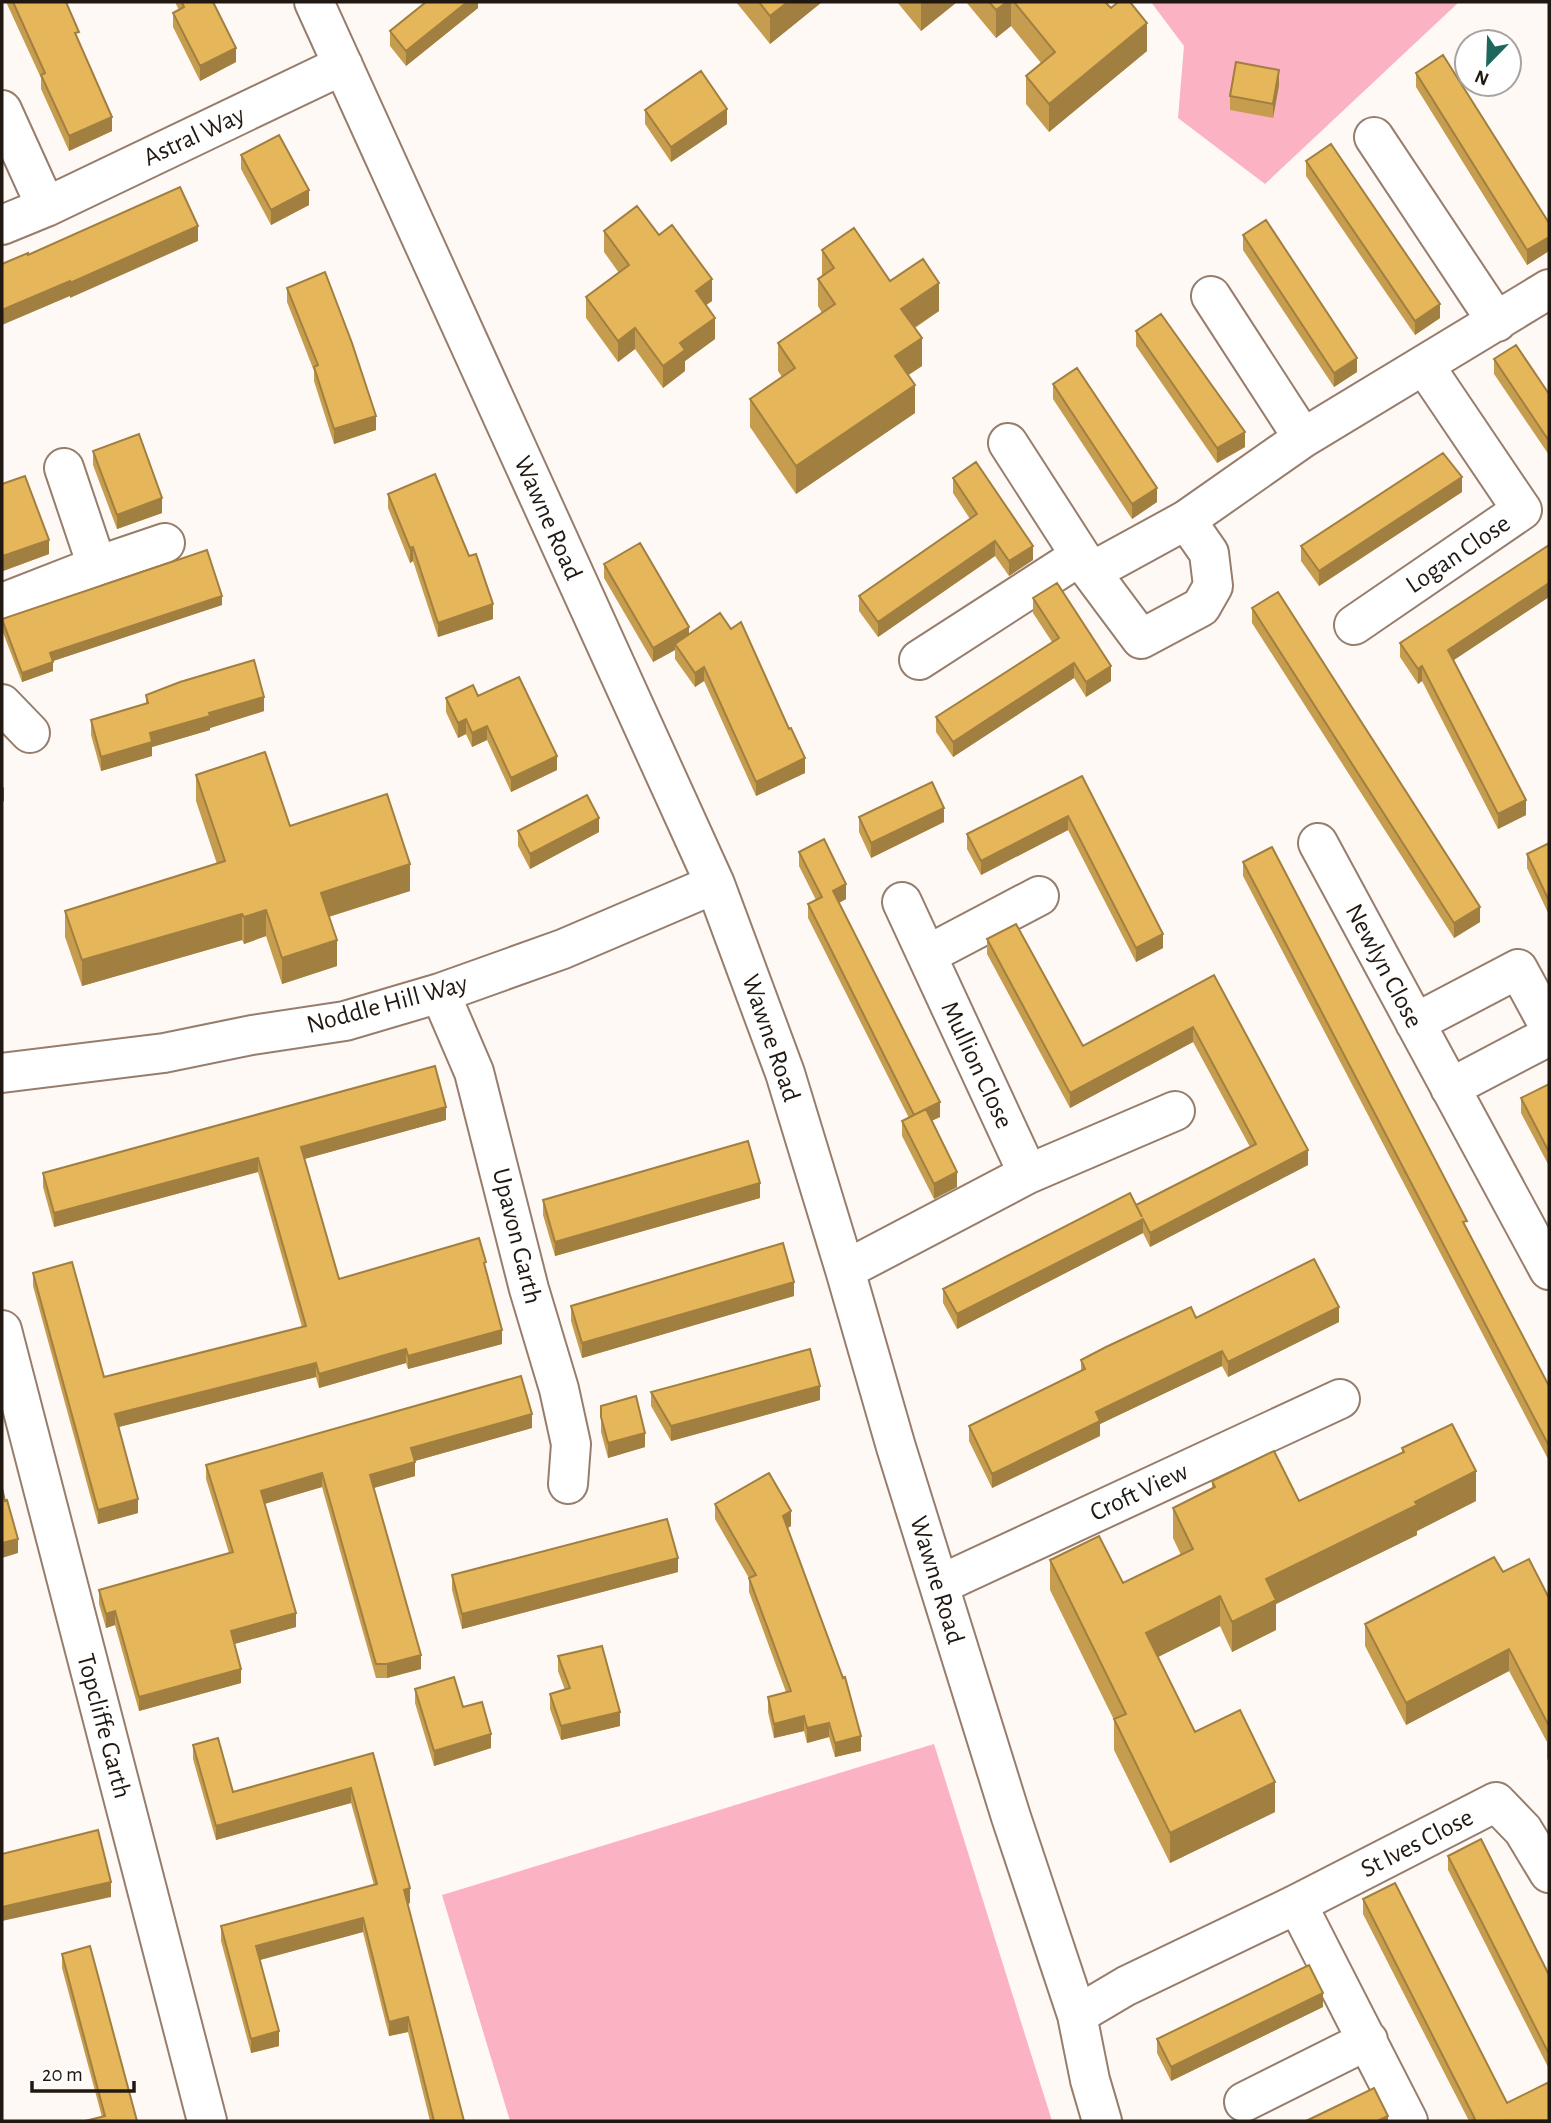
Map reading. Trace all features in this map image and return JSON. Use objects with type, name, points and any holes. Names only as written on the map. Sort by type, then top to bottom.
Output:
[{"type":"street","name":"Wawne Road","points":[[314,2],[715,884],[785,1073],[896,1447],[1011,1817],[1077,2015],[1090,2080],[1102,2121]]},
{"type":"street","name":"Astral Way","points":[[2,225],[343,65]]},
{"type":"street","points":[[2,110],[46,206]]},
{"type":"street","points":[[1374,137],[1497,322]]},
{"type":"street","points":[[919,660],[1086,564],[1186,520],[1303,438],[1549,289]]},
{"type":"street","points":[[1211,296],[1303,438]]},
{"type":"street","name":"Logan Close","points":[[1354,625],[1522,510],[1424,365]]},
{"type":"street","points":[[1008,443],[1086,564],[1141,639],[1201,607],[1213,586],[1209,554],[1186,520]]},
{"type":"street","points":[[64,468],[97,566]]},
{"type":"street","points":[[2,603],[165,543]]},
{"type":"street","points":[[2,704],[30,733]]},
{"type":"street","name":"Newlyn Close","points":[[1318,843],[1549,1270]]},
{"type":"street","name":"Noddle Hill Way","points":[[2,1073],[164,1053],[252,1035],[345,1021],[440,993],[563,949],[715,884]]},
{"type":"street","points":[[927,955],[1039,896]]},
{"type":"street","name":"Mullion Close","points":[[902,902],[1028,1174]]},
{"type":"street","points":[[1415,1023],[1518,968],[1549,1026]]},
{"type":"street","name":"Upavon Garth","points":[[440,993],[474,1072],[529,1289],[559,1389],[571,1444],[568,1484]]},
{"type":"street","points":[[1450,1088],[1549,1036]]},
{"type":"street","points":[[845,1270],[1028,1174],[1175,1111]]},
{"type":"street","name":"Topcliffe Garth","points":[[2,1330],[207,2121]]},
{"type":"street","name":"Croft View","points":[[939,1585],[1340,1399]]},
{"type":"street","name":"St Ives Close","points":[[1077,2015],[1126,1986],[1297,1905],[1496,1802],[1523,1830],[1549,1873]]},
{"type":"street","points":[[1297,1905],[1408,2121]]},
{"type":"street","points":[[1244,2102],[1368,2040]]},
{"type":"shaded area","points":[[1151,2],[1459,2],[1265,184],[1178,118],[1184,46]]},
{"type":"shaded area","points":[[934,1744],[1052,2121],[510,2121],[442,1895]]},
{"type":"building","points":[[13,2],[66,2],[79,32],[75,33],[112,117],[69,136],[41,75],[45,73]]},
{"type":"building","points":[[182,2],[213,2],[236,48],[200,66],[173,13],[184,7]]},
{"type":"building","points":[[426,2],[467,2],[406,51],[390,31]]},
{"type":"building","points":[[759,2],[788,2],[770,16]]},
{"type":"building","points":[[989,2],[1007,2],[996,10]]},
{"type":"building","points":[[1014,2],[1105,2],[1111,8],[1118,2],[1130,2],[1147,23],[1049,104],[1026,76],[1055,52]]},
{"type":"building","points":[[1443,55],[1453,71],[1453,98],[1470,98],[1549,223],[1549,237],[1527,250],[1416,73]]},
{"type":"building","points":[[1236,62],[1279,70],[1273,104],[1230,96]]},
{"type":"building","points":[[701,71],[727,109],[671,147],[645,110]]},
{"type":"building","points":[[279,135],[309,190],[271,210],[241,155]]},
{"type":"building","points":[[1331,144],[1440,304],[1415,321],[1306,161]]},
{"type":"building","points":[[180,187],[198,226],[2,310],[2,264]]},
{"type":"building","points":[[637,206],[659,235],[672,225],[712,279],[696,291],[715,318],[680,343],[685,350],[663,366],[635,328],[618,341],[586,297],[629,265],[604,231]]},
{"type":"building","points":[[1266,220],[1357,358],[1334,373],[1243,235]]},
{"type":"building","points":[[854,228],[890,281],[923,259],[939,283],[901,309],[922,338],[895,356],[915,385],[796,466],[750,399],[795,368],[778,343],[835,304],[818,279],[834,268],[822,250]]},
{"type":"building","points":[[325,272],[376,416],[334,429],[314,367],[318,365],[287,288]]},
{"type":"building","points":[[1161,314],[1245,432],[1217,448],[1136,331]]},
{"type":"building","points":[[1516,345],[1549,394],[1549,441],[1494,359]]},
{"type":"building","points":[[1077,368],[1157,488],[1132,504],[1053,384]]},
{"type":"building","points":[[139,434],[162,498],[117,515],[93,451]]},
{"type":"building","points":[[1443,453],[1462,477],[1319,571],[1301,546]]},
{"type":"building","points":[[976,462],[1033,546],[1009,561],[995,541],[878,622],[859,596],[977,514],[953,478]]},
{"type":"building","points":[[435,474],[469,556],[476,554],[493,604],[438,623],[413,547],[410,548],[388,494]]},
{"type":"building","points":[[25,476],[49,540],[3,556],[2,484]]},
{"type":"building","points":[[640,543],[689,627],[653,648],[604,564]]},
{"type":"building","points":[[1549,545],[1549,583],[1448,650],[1526,800],[1498,814],[1422,666],[1418,669],[1400,643]]},
{"type":"building","points":[[207,550],[222,596],[50,653],[53,662],[22,673],[2,619]]},
{"type":"building","points":[[1057,583],[1111,666],[1086,682],[1074,663],[953,742],[936,717],[1059,638],[1033,598]]},
{"type":"building","points":[[1278,592],[1480,907],[1454,923],[1252,608]]},
{"type":"building","points":[[720,613],[731,629],[741,622],[789,729],[791,728],[805,758],[756,782],[704,667],[695,673],[675,644]]},
{"type":"building","points":[[254,660],[264,697],[150,733],[152,742],[101,757],[91,720],[148,703],[146,695],[180,682]]},
{"type":"building","points":[[519,677],[557,756],[511,778],[487,726],[472,733],[466,719],[458,723],[446,698],[473,685],[478,696]]},
{"type":"building","points":[[265,752],[290,826],[387,794],[410,864],[321,893],[337,940],[282,958],[266,910],[244,917],[242,914],[82,960],[65,911],[225,861],[196,775]]},
{"type":"building","points":[[1082,776],[1163,934],[1136,948],[1068,816],[981,861],[967,834]]},
{"type":"building","points":[[932,782],[944,808],[871,843],[859,817]]},
{"type":"building","points":[[587,795],[599,818],[530,854],[518,831]]},
{"type":"building","points":[[824,839],[846,884],[833,891],[940,1102],[914,1115],[808,904],[822,897],[799,852]]},
{"type":"building","points":[[1549,843],[1549,901],[1527,854]]},
{"type":"building","points":[[1272,847],[1467,1221],[1463,1222],[1549,1386],[1549,1446],[1243,862]]},
{"type":"building","points":[[1016,924],[1083,1046],[1214,975],[1308,1150],[1150,1233],[1143,1219],[957,1314],[943,1289],[1130,1193],[1136,1205],[1256,1144],[1193,1027],[1070,1093],[987,939]]},
{"type":"building","points":[[435,1066],[446,1107],[301,1147],[339,1279],[479,1238],[502,1330],[408,1356],[406,1349],[319,1374],[316,1363],[115,1414],[138,1499],[98,1510],[33,1273],[72,1262],[104,1377],[306,1326],[258,1158],[54,1213],[43,1173]]},
{"type":"building","points":[[1549,1084],[1549,1152],[1521,1098]]},
{"type":"building","points":[[926,1109],[957,1172],[934,1184],[902,1121]]},
{"type":"building","points":[[748,1141],[760,1183],[555,1242],[543,1200]]},
{"type":"building","points":[[783,1243],[794,1282],[582,1343],[571,1306]]},
{"type":"building","points":[[1314,1259],[1339,1307],[1228,1362],[1222,1351],[1096,1412],[1100,1421],[992,1474],[969,1426],[1085,1369],[1081,1360],[1106,1347],[1191,1307],[1196,1318]]},
{"type":"building","points":[[810,1349],[820,1386],[671,1426],[651,1392]]},
{"type":"building","points":[[521,1376],[532,1414],[411,1448],[415,1462],[370,1475],[421,1655],[387,1664],[376,1664],[322,1473],[261,1491],[296,1613],[231,1631],[241,1669],[139,1697],[115,1611],[106,1614],[99,1590],[233,1552],[206,1465]]},
{"type":"building","points":[[636,1396],[645,1433],[608,1443],[601,1406]]},
{"type":"building","points":[[1452,1424],[1476,1471],[1415,1502],[1417,1505],[1266,1579],[1276,1600],[1232,1622],[1220,1596],[1146,1633],[1195,1732],[1240,1710],[1275,1782],[1170,1833],[1114,1719],[1126,1714],[1050,1560],[1099,1536],[1123,1583],[1193,1549],[1173,1508],[1215,1487],[1212,1481],[1274,1451],[1299,1501],[1404,1452],[1402,1448]]},
{"type":"building","points":[[769,1473],[791,1511],[783,1516],[843,1678],[845,1677],[861,1736],[835,1743],[829,1723],[807,1728],[804,1716],[774,1724],[768,1697],[791,1691],[749,1578],[756,1575],[715,1504]]},
{"type":"building","points":[[2,1488],[18,1539],[2,1543]]},
{"type":"building","points":[[667,1519],[678,1558],[462,1614],[452,1575]]},
{"type":"building","points":[[1494,1557],[1503,1572],[1529,1559],[1549,1598],[1549,1726],[1509,1649],[1406,1703],[1365,1624]]},
{"type":"building","points":[[602,1646],[620,1712],[561,1726],[550,1694],[570,1688],[558,1656]]},
{"type":"building","points":[[454,1677],[463,1707],[482,1702],[491,1734],[434,1751],[415,1689]]},
{"type":"building","points":[[218,1738],[233,1792],[373,1753],[410,1888],[404,1890],[464,2121],[434,2121],[408,2017],[389,2022],[363,1918],[256,1946],[279,2031],[251,2039],[221,1926],[377,1884],[351,1788],[216,1826],[193,1745]]},
{"type":"building","points":[[98,1830],[111,1882],[2,1907],[2,1854]]},
{"type":"building","points":[[1481,1839],[1549,1975],[1549,2054],[1448,1856]]},
{"type":"building","points":[[1395,1883],[1507,2103],[1549,2082],[1549,2120],[1471,2121],[1475,2119],[1363,1899]]},
{"type":"building","points":[[90,1946],[137,2121],[85,2121],[105,2116],[62,1954]]},
{"type":"building","points":[[1309,1965],[1323,1993],[1171,2067],[1157,2039]]},
{"type":"building","points":[[1374,2088],[1388,2116],[1377,2121],[1306,2121]]}]
